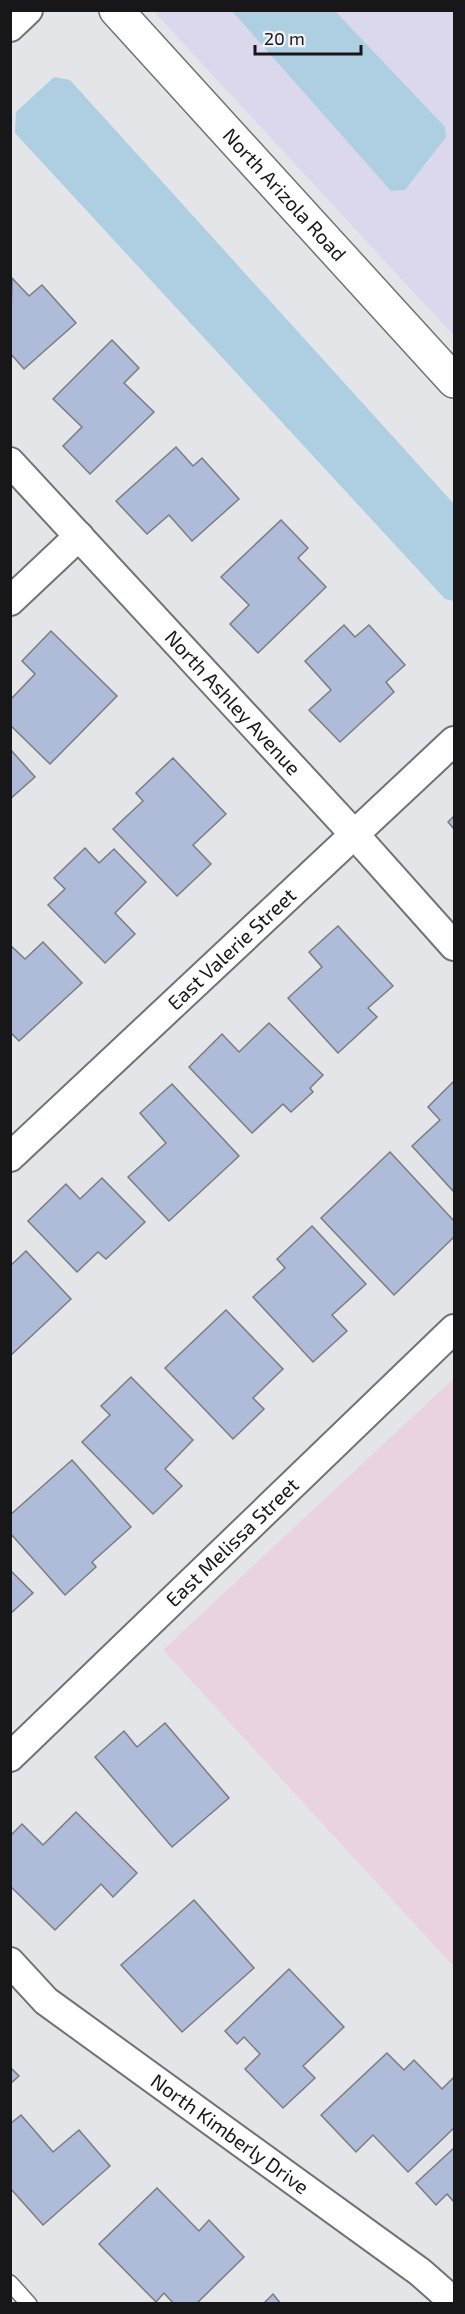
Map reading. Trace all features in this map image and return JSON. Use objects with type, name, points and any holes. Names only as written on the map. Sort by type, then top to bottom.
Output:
[{"type":"street","points":[[10,27],[28,10]]},
{"type":"street","name":"North Arizola Road","points":[[116,10],[454,381]]},
{"type":"street","name":"North Ashley Avenue","points":[[10,462],[354,834],[454,946]]},
{"type":"street","points":[[10,601],[79,536]]},
{"type":"street","name":"East Valerie Street","points":[[10,1156],[454,741]]},
{"type":"street","name":"East Melissa Street","points":[[10,1757],[454,1329]]},
{"type":"street","name":"North Kimberly Drive","points":[[10,1962],[46,2001],[420,2272],[454,2302]]},
{"type":"lane","points":[[10,2283],[29,2304]]},
{"type":"shaded area","points":[[155,11],[454,11],[454,336],[158,16]]},
{"type":"shaded area","points":[[454,1378],[454,1967],[163,1650]]},
{"type":"water","points":[[232,11],[335,11],[445,127],[446,137],[405,190],[391,191]]},
{"type":"water","points":[[54,77],[70,80],[454,504],[454,601],[445,599],[15,133],[16,112]]},
{"type":"building","points":[[12,278],[29,296],[42,285],[76,323],[24,369],[10,353]]},
{"type":"building","points":[[112,340],[139,368],[124,383],[154,412],[90,474],[63,446],[82,427],[53,399]]},
{"type":"building","points":[[176,447],[193,466],[202,458],[239,499],[192,541],[169,515],[147,534],[116,501]]},
{"type":"building","points":[[281,520],[308,548],[298,558],[326,587],[258,653],[230,624],[249,605],[221,577]]},
{"type":"building","points":[[344,625],[355,637],[369,625],[405,665],[386,682],[394,692],[340,742],[309,710],[331,690],[305,661]]},
{"type":"building","points":[[51,631],[117,696],[50,764],[10,725],[10,700],[35,674],[22,661]]},
{"type":"building","points":[[10,749],[35,777],[10,799]]},
{"type":"building","points":[[173,758],[226,814],[193,845],[211,864],[177,896],[113,829],[143,801],[136,793]]},
{"type":"building","points":[[454,816],[454,829],[448,822]]},
{"type":"building","points":[[85,848],[99,863],[114,849],[146,882],[115,913],[135,934],[105,963],[48,905],[65,889],[54,878]]},
{"type":"building","points":[[338,926],[393,986],[368,1008],[377,1017],[338,1053],[288,998],[322,967],[309,952]]},
{"type":"building","points":[[43,942],[82,983],[19,1041],[10,1032],[10,945],[25,959]]},
{"type":"building","points":[[269,1023],[323,1075],[310,1088],[313,1092],[291,1112],[283,1104],[252,1133],[189,1067],[222,1034],[239,1052]]},
{"type":"building","points":[[454,1081],[454,1192],[412,1146],[440,1120],[428,1107]]},
{"type":"building","points":[[172,1084],[239,1156],[169,1221],[128,1177],[166,1143],[140,1113]]},
{"type":"building","points":[[390,1152],[454,1221],[454,1237],[394,1295],[321,1218]]},
{"type":"building","points":[[102,1178],[145,1222],[106,1259],[98,1252],[77,1272],[28,1221],[66,1184],[80,1199]]},
{"type":"building","points":[[312,1226],[366,1284],[332,1315],[347,1331],[313,1362],[253,1297],[285,1268],[277,1259]]},
{"type":"building","points":[[26,1251],[71,1299],[10,1356],[10,1266]]},
{"type":"building","points":[[226,1310],[283,1369],[253,1398],[264,1409],[233,1439],[165,1368]]},
{"type":"building","points":[[131,1377],[193,1440],[165,1469],[182,1486],[153,1514],[82,1442],[110,1415],[101,1406]]},
{"type":"building","points":[[72,1460],[131,1527],[92,1562],[96,1567],[65,1595],[10,1533],[10,1515]]},
{"type":"building","points":[[10,1570],[33,1593],[10,1614]]},
{"type":"building","points":[[165,1723],[229,1798],[172,1847],[95,1757],[124,1731],[137,1747]]},
{"type":"building","points":[[76,1812],[137,1873],[113,1897],[101,1884],[55,1930],[10,1886],[10,1836],[22,1824],[43,1845]]},
{"type":"building","points":[[194,1900],[254,1968],[182,2032],[121,1965]]},
{"type":"building","points":[[289,1969],[344,2027],[303,2066],[315,2078],[283,2108],[245,2069],[260,2054],[244,2037],[237,2044],[225,2031]]},
{"type":"building","points":[[387,2053],[404,2070],[414,2060],[442,2089],[454,2077],[454,2128],[408,2172],[373,2135],[356,2152],[321,2115]]},
{"type":"building","points":[[10,2067],[19,2076],[10,2084]]},
{"type":"building","points":[[21,2115],[53,2152],[79,2130],[110,2166],[43,2225],[10,2188],[10,2124]]},
{"type":"building","points":[[454,2148],[454,2202],[447,2194],[436,2205],[416,2183]]},
{"type":"building","points":[[157,2188],[199,2231],[209,2220],[244,2257],[196,2304],[174,2304],[164,2293],[156,2302],[99,2244]]},
{"type":"building","points":[[273,2294],[281,2304],[263,2304]]}]
